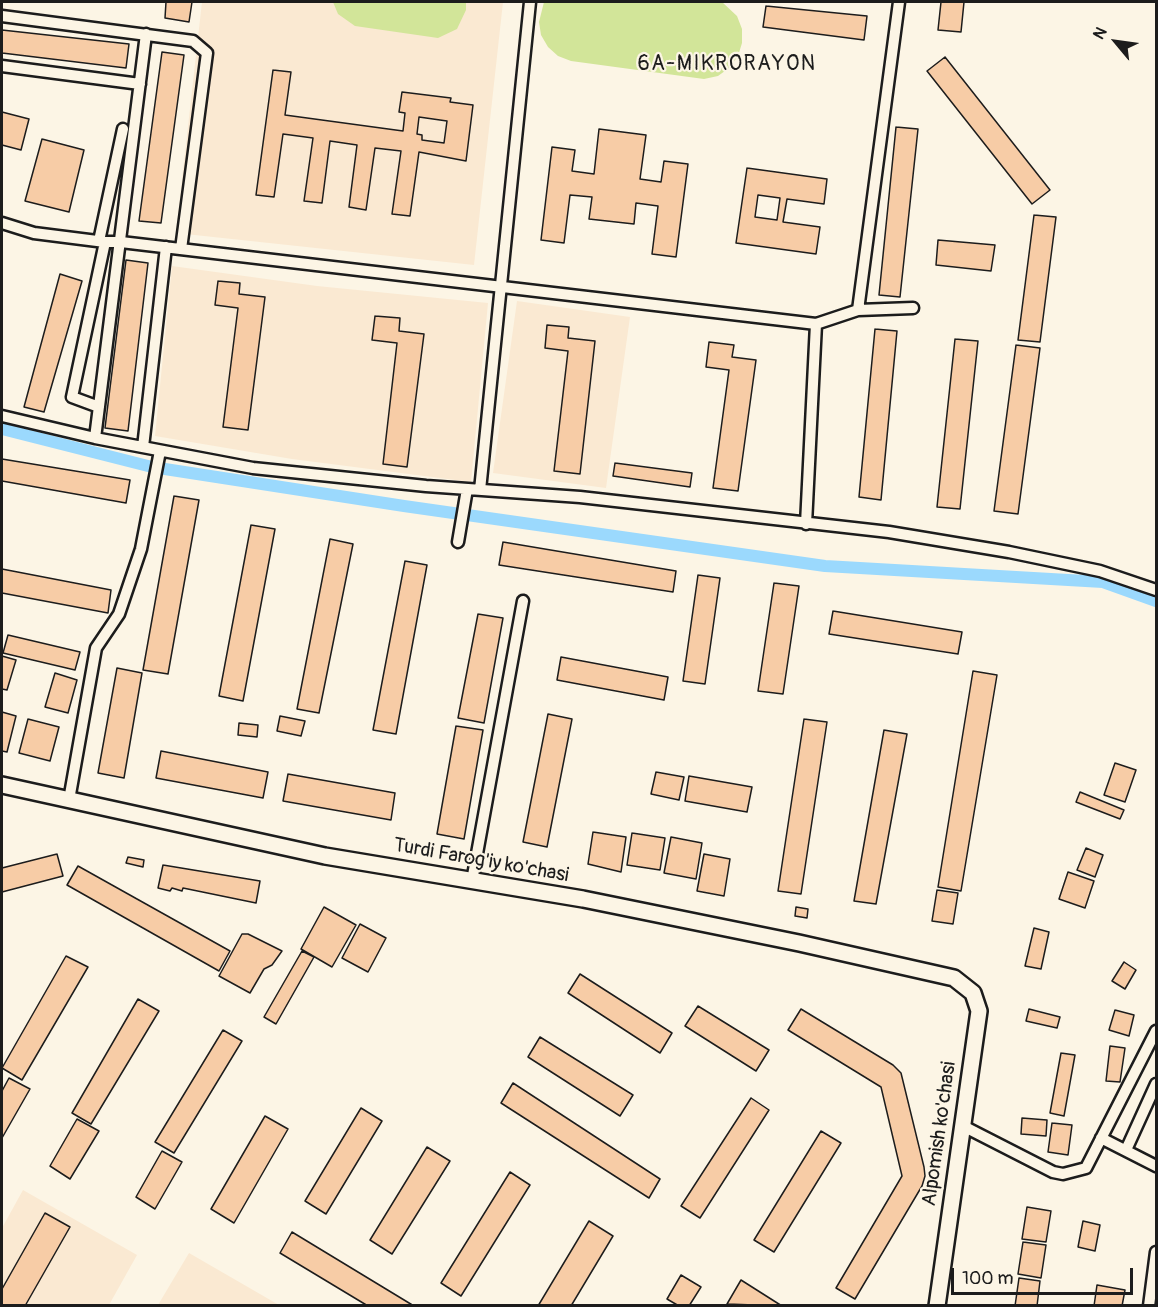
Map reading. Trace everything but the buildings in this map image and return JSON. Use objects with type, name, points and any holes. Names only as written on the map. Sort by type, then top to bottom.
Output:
[{"type":"street","points":[[480,490],[530,2]]},
{"type":"street","points":[[858,310],[899,2]]},
{"type":"street","points":[[2,16],[193,41],[207,53],[181,249]]},
{"type":"street","points":[[95,438],[146,34]]},
{"type":"street","points":[[2,66],[140,84]]},
{"type":"street","points":[[99,407],[72,397],[123,129]]},
{"type":"street","points":[[2,223],[33,233],[102,242],[120,242],[500,285],[816,324],[858,310],[913,309]]},
{"type":"street","points":[[143,447],[166,247]]},
{"type":"street","points":[[806,524],[816,324]]},
{"type":"street","points":[[2,416],[143,447],[159,456],[253,468],[580,498],[889,532],[1008,552],[1100,571],[1156,590]]},
{"type":"street","points":[[69,800],[96,648],[119,614],[141,549],[159,456]]},
{"type":"street","points":[[458,541],[467,489]]},
{"type":"street","points":[[472,881],[524,601]]},
{"type":"street","name":"Turdi Farog'iy ko'chasi","points":[[2,785],[325,856],[583,899],[788,940],[954,978]]},
{"type":"street","name":"Alpomish ko'chasi","points":[[937,1305],[979,1011],[973,993],[954,978]]},
{"type":"street","points":[[963,1126],[1053,1172],[1063,1174],[1086,1168],[1156,1031]]},
{"type":"street","points":[[1126,1150],[1156,1084]]},
{"type":"street","points":[[1101,1138],[1156,1166]]},
{"type":"street","points":[[1149,1305],[1156,1252]]},
{"type":"shaded area","points":[[202,2],[503,2],[474,265],[176,233]]},
{"type":"shaded area","points":[[172,266],[317,286],[488,303],[471,482],[292,459],[155,436]]},
{"type":"shaded area","points":[[517,301],[630,317],[606,488],[493,473]]},
{"type":"shaded area","points":[[23,1190],[137,1255],[109,1305],[2,1306],[2,1228]]},
{"type":"shaded area","points":[[189,1253],[279,1305],[158,1305]]},
{"type":"green space","points":[[333,2],[466,2],[466,10],[457,29],[438,38],[355,26],[338,14]]},
{"type":"green space","points":[[544,2],[722,2],[737,16],[742,29],[742,43],[738,56],[729,68],[718,76],[704,79],[571,61],[558,56],[548,47],[541,35],[539,22]]},
{"type":"waterway","points":[[2,429],[152,467],[404,506],[825,566],[1103,582],[1156,601]]},
{"type":"district","name":"6A-MIKRORAYON","points":[[727,65]]}]
